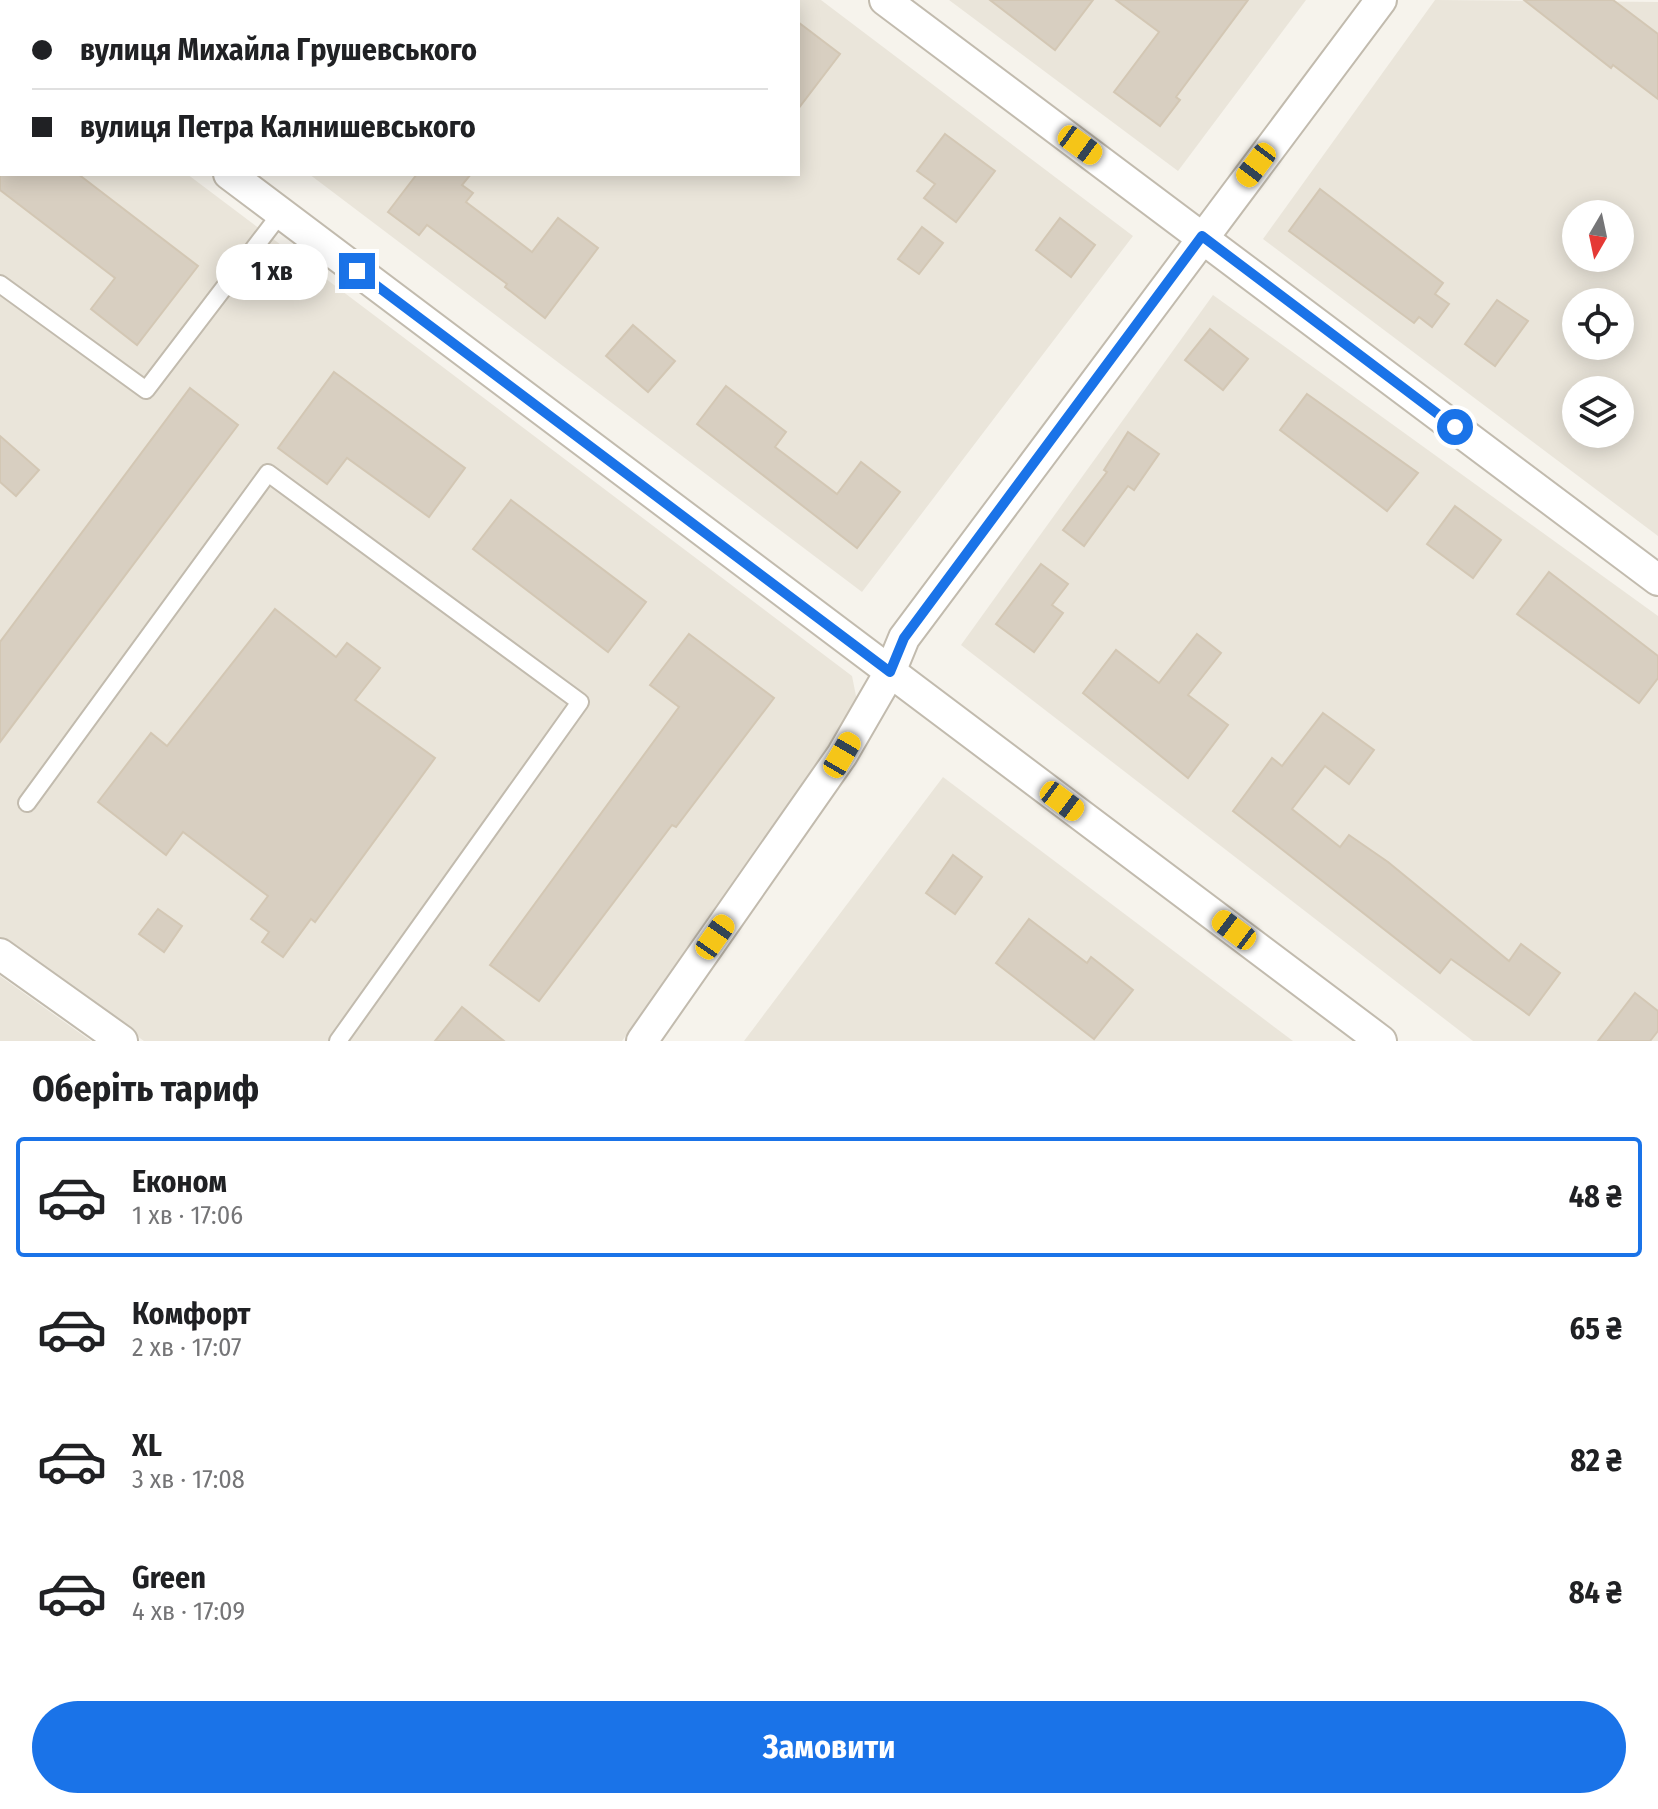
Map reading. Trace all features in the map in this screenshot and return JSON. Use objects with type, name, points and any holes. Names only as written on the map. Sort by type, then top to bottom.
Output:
[{"type":"street","points":[[885,0],[1658,580]]},
{"type":"street","points":[[642,1041],[842,755],[890,672],[904,638],[1381,0]]},
{"type":"street","points":[[232,176],[1381,1041]]},
{"type":"street","points":[[0,954],[122,1041]]},
{"type":"lane","points":[[0,284],[146,390],[281,213]]},
{"type":"lane","points":[[27,803],[268,473],[580,702],[338,1041]]},
{"type":"shaded area","points":[[800,0],[821,0],[1133,236],[862,592],[312,176],[800,176]]},
{"type":"shaded area","points":[[949,0],[1306,0],[1178,171]]},
{"type":"shaded area","points":[[1435,0],[1658,2],[1658,536],[1263,239]]},
{"type":"shaded area","points":[[0,176],[190,176],[852,676],[858,706],[835,748],[622,1041],[144,1041],[0,939]]},
{"type":"shaded area","points":[[1213,295],[1658,616],[1658,1041],[1473,1041],[961,645]]},
{"type":"shaded area","points":[[943,777],[1293,1041],[744,1041]]},
{"type":"shaded area","points":[[0,976],[91,1041],[0,1041]]},
{"type":"building","points":[[990,0],[1093,0],[1055,50]]},
{"type":"building","points":[[1116,0],[1248,0],[1176,97],[1180,100],[1160,126],[1114,92],[1159,32]]},
{"type":"building","points":[[1524,0],[1613,0],[1658,34],[1658,99],[1613,65],[1611,68]]},
{"type":"building","points":[[800,24],[840,54],[800,106]]},
{"type":"building","points":[[945,134],[995,171],[956,222],[924,198],[935,184],[917,171]]},
{"type":"building","points":[[0,176],[81,176],[198,266],[137,345],[91,309],[115,278],[0,190]]},
{"type":"building","points":[[415,176],[469,176],[462,185],[473,193],[466,202],[532,252],[558,218],[598,248],[545,318],[505,287],[507,284],[427,225],[419,235],[388,212]]},
{"type":"building","points":[[1320,189],[1443,283],[1435,294],[1449,304],[1432,327],[1419,317],[1414,323],[1289,231]]},
{"type":"building","points":[[1060,218],[1095,245],[1071,277],[1036,250]]},
{"type":"building","points":[[922,227],[943,243],[919,274],[898,259]]},
{"type":"building","points":[[1497,300],[1528,321],[1495,366],[1465,344]]},
{"type":"building","points":[[633,325],[675,361],[648,392],[606,356]]},
{"type":"building","points":[[1210,329],[1248,359],[1223,390],[1185,360]]},
{"type":"building","points":[[334,372],[465,468],[429,517],[347,458],[327,484],[278,448]]},
{"type":"building","points":[[726,386],[786,432],[775,447],[837,494],[861,462],[900,492],[857,548],[697,424]]},
{"type":"building","points":[[190,388],[238,425],[0,742],[0,642]]},
{"type":"building","points":[[1307,394],[1418,473],[1387,511],[1280,430]]},
{"type":"building","points":[[1128,432],[1159,454],[1134,490],[1128,486],[1084,546],[1063,530],[1107,472],[1104,470]]},
{"type":"building","points":[[0,436],[39,470],[16,496],[0,482]]},
{"type":"building","points":[[511,500],[646,602],[608,652],[473,549]]},
{"type":"building","points":[[1455,506],[1501,540],[1473,578],[1427,544]]},
{"type":"building","points":[[1041,564],[1068,584],[1052,605],[1063,613],[1034,652],[996,624]]},
{"type":"building","points":[[1549,572],[1658,656],[1658,678],[1639,703],[1517,614]]},
{"type":"building","points":[[275,609],[336,657],[347,643],[380,668],[355,700],[435,758],[315,922],[311,919],[283,957],[262,942],[269,932],[251,919],[268,896],[183,832],[166,855],[98,802],[151,733],[167,746]]},
{"type":"building","points":[[689,634],[774,698],[676,827],[672,825],[539,1001],[490,965],[679,707],[650,685]]},
{"type":"building","points":[[1197,634],[1221,653],[1188,695],[1228,725],[1188,778],[1083,693],[1116,650],[1159,683]]},
{"type":"building","points":[[1323,713],[1374,750],[1349,784],[1325,766],[1292,809],[1340,847],[1349,835],[1388,862],[1509,961],[1521,944],[1560,973],[1529,1015],[1451,959],[1440,973],[1233,811],[1272,758],[1282,766]]},
{"type":"building","points":[[953,855],[982,877],[955,914],[926,893]]},
{"type":"building","points":[[158,909],[182,926],[164,952],[139,934]]},
{"type":"building","points":[[1029,919],[1087,963],[1091,957],[1133,990],[1094,1039],[996,963]]},
{"type":"building","points":[[1635,993],[1658,1011],[1658,1031],[1650,1041],[1598,1041]]},
{"type":"building","points":[[462,1007],[504,1041],[435,1041]]},
{"type":"route","points":[[357,271],[890,672],[904,638],[1202,236],[1455,427]]}]
